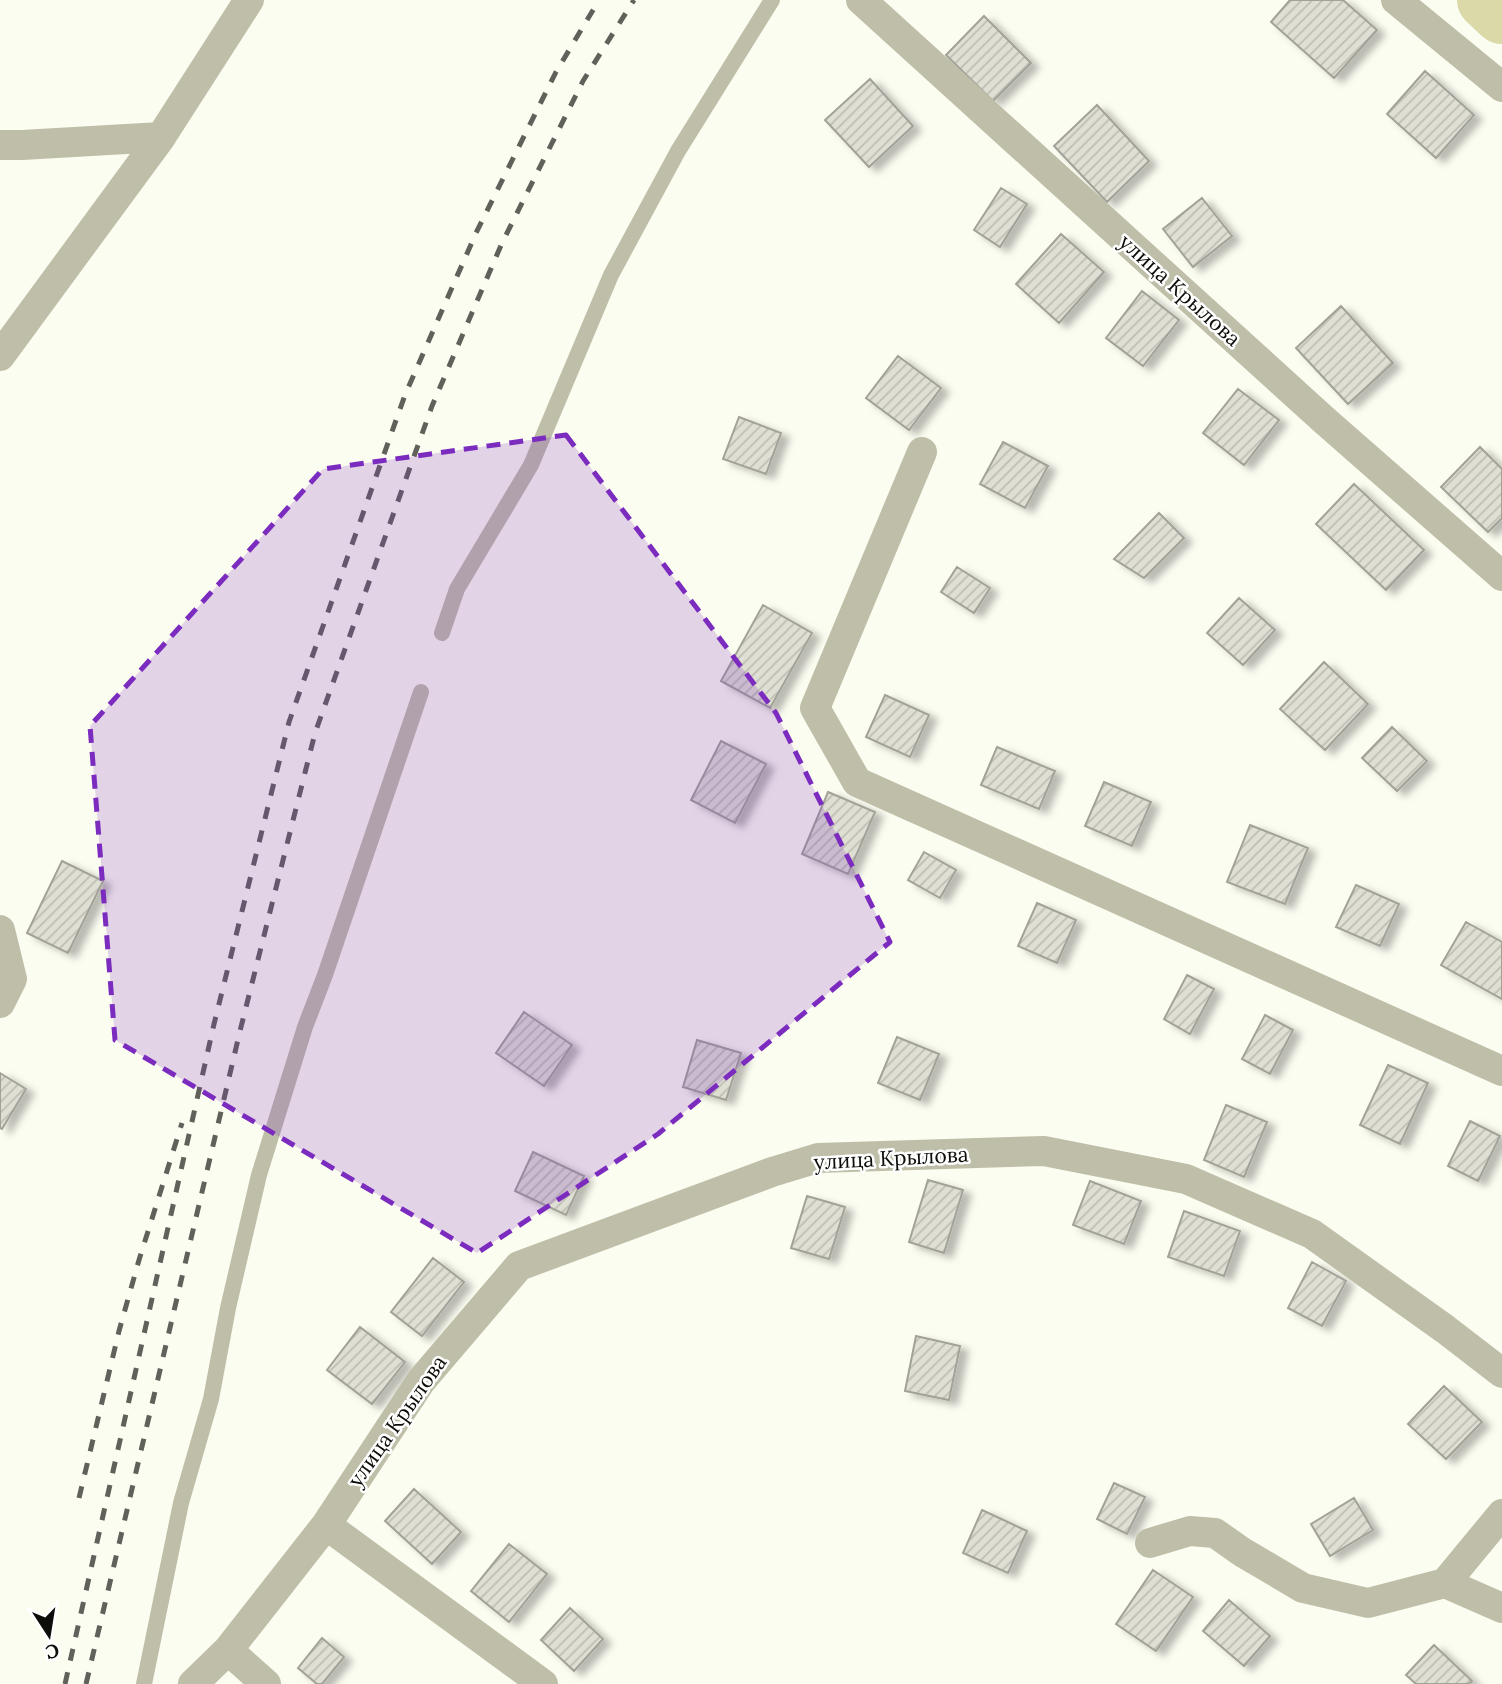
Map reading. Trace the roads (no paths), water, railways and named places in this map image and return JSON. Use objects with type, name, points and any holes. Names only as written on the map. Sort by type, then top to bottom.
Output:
[{"type":"street","points":[[0,356],[161,137],[249,0]]},
{"type":"street","name":"улица Крылова","points":[[861,0],[1324,420],[1502,576]]},
{"type":"street","points":[[1396,0],[1502,87]]},
{"type":"street","points":[[0,145],[161,137]]},
{"type":"street","points":[[922,452],[815,708],[857,782],[1502,1071]]},
{"type":"street","points":[[0,930],[12,979],[0,1003]]},
{"type":"street","name":"улица Крылова","points":[[193,1684],[228,1650],[326,1525],[421,1381],[519,1266],[772,1172],[818,1158],[1044,1151],[1186,1179],[1312,1234],[1502,1373]]},
{"type":"street","points":[[1150,1543],[1190,1531],[1215,1533],[1303,1588],[1368,1603],[1445,1583],[1502,1514]]},
{"type":"street","points":[[326,1525],[542,1684]]},
{"type":"street","points":[[1445,1583],[1502,1608]]},
{"type":"street","points":[[228,1650],[266,1684]]},
{"type":"lane","points":[[442,633],[457,589],[531,465],[611,275],[678,151],[772,0]]},
{"type":"lane","points":[[144,1684],[181,1503],[211,1399],[228,1308],[259,1175],[305,1027],[421,692]]},
{"type":"waterway","points":[[1486,0],[1502,15]]},
{"type":"railway","points":[[65,1684],[214,1024],[289,722],[405,395],[476,233],[556,72],[599,0]]},
{"type":"railway","points":[[86,1684],[240,1031],[315,733],[432,406],[502,243],[583,81],[634,0]]},
{"type":"railway","points":[[79,1498],[119,1331],[182,1123]]}]
